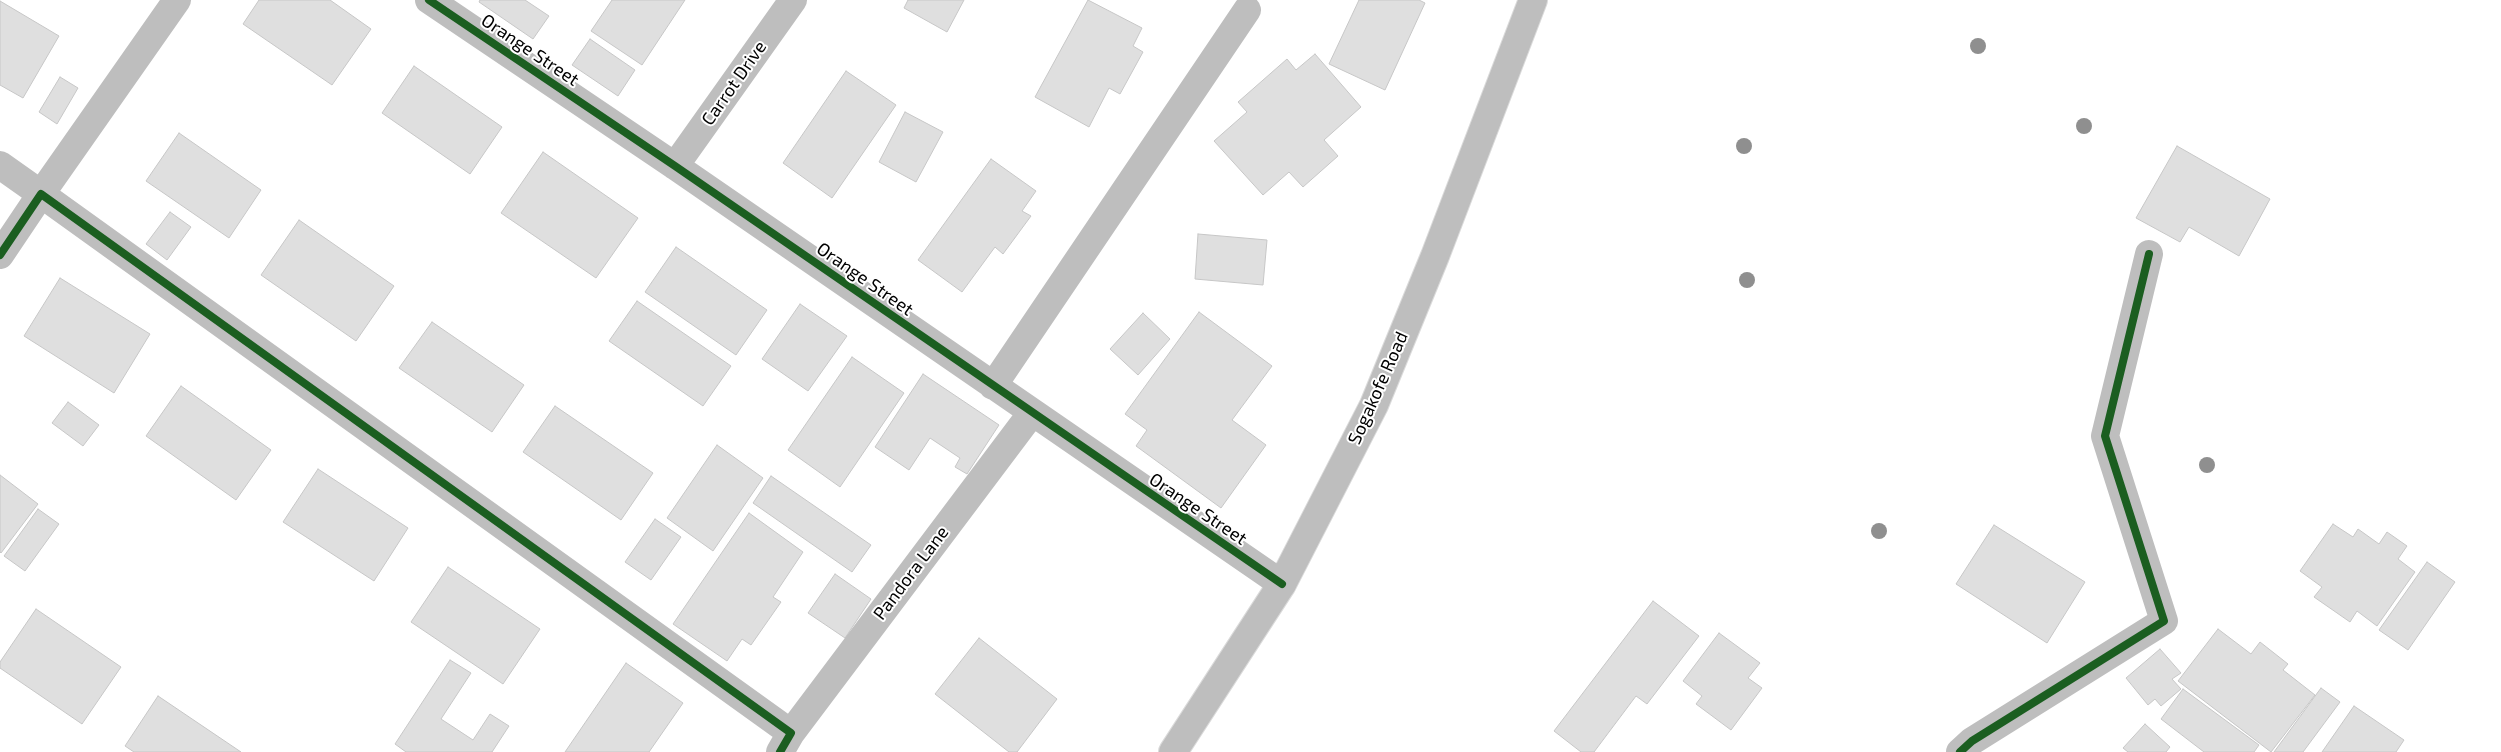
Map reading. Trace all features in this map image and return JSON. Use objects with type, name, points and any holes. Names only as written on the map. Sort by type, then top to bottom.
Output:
[{"type":"street","points":[[0,255],[177,0]]},
{"type":"street","name":"Orange Street","points":[[429,0],[675,166],[1031,414],[1282,584]]},
{"type":"street","name":"Carrot Drive","points":[[675,166],[793,0]]},
{"type":"street","name":"Sogakofe Road","points":[[1173,752],[1282,584],[1374,405],[1435,256],[1533,0]]},
{"type":"street","points":[[993,386],[1246,10]]},
{"type":"street","points":[[0,165],[786,742]]},
{"type":"street","points":[[1960,752],[1972,741],[2164,620],[2105,436],[2148,254]]},
{"type":"street","name":"Pandora Lane","points":[[786,742],[1031,414]]},
{"type":"building","points":[[259,0],[330,0],[371,29],[332,85],[243,24]]},
{"type":"building","points":[[480,0],[525,0],[549,16],[533,39],[479,2]]},
{"type":"building","points":[[612,0],[685,0],[642,65],[591,31]]},
{"type":"building","points":[[908,0],[964,0],[947,32],[904,8]]},
{"type":"building","points":[[1088,0],[1142,28],[1133,46],[1143,52],[1120,94],[1109,88],[1089,127],[1035,97]]},
{"type":"building","points":[[1359,0],[1419,0],[1425,3],[1385,90],[1329,64]]},
{"type":"building","points":[[0,1],[59,36],[23,98],[0,85]]},
{"type":"building","points":[[590,39],[635,70],[618,96],[572,65]]},
{"type":"building","points":[[1315,54],[1361,107],[1324,140],[1338,156],[1303,187],[1289,172],[1263,195],[1214,141],[1247,112],[1238,102],[1287,59],[1296,70]]},
{"type":"building","points":[[414,66],[502,127],[470,174],[382,113]]},
{"type":"building","points":[[846,71],[896,105],[832,198],[783,163]]},
{"type":"building","points":[[60,77],[78,88],[57,124],[39,112]]},
{"type":"building","points":[[905,112],[943,132],[916,182],[879,162]]},
{"type":"building","points":[[179,133],[261,190],[229,238],[146,181]]},
{"type":"building","points":[[2177,146],[2270,199],[2239,256],[2189,227],[2180,242],[2136,218]]},
{"type":"building","points":[[543,152],[638,218],[596,278],[501,213]]},
{"type":"building","points":[[991,159],[1036,191],[1022,211],[1031,216],[1003,254],[995,247],[962,292],[918,260]]},
{"type":"building","points":[[170,212],[191,227],[167,260],[146,244]]},
{"type":"building","points":[[299,220],[394,286],[356,341],[261,275]]},
{"type":"building","points":[[1198,234],[1267,240],[1263,285],[1195,279]]},
{"type":"building","points":[[676,247],[767,310],[736,355],[645,292]]},
{"type":"building","points":[[60,278],[150,334],[114,393],[24,336]]},
{"type":"building","points":[[637,301],[731,366],[703,406],[609,341]]},
{"type":"building","points":[[800,304],[847,336],[808,391],[762,359]]},
{"type":"building","points":[[1199,312],[1272,366],[1232,420],[1266,445],[1221,508],[1136,446],[1147,430],[1125,414]]},
{"type":"building","points":[[1143,313],[1170,339],[1138,375],[1110,349]]},
{"type":"building","points":[[432,322],[524,385],[492,432],[399,368]]},
{"type":"building","points":[[852,357],[904,393],[840,487],[788,450]]},
{"type":"building","points":[[923,374],[999,425],[967,474],[955,467],[960,458],[930,438],[909,470],[875,447]]},
{"type":"building","points":[[181,386],[271,450],[236,500],[146,436]]},
{"type":"building","points":[[68,402],[99,425],[83,446],[52,423]]},
{"type":"building","points":[[555,406],[653,473],[621,520],[523,452]]},
{"type":"building","points":[[717,445],[763,478],[713,551],[667,518]]},
{"type":"building","points":[[318,469],[408,528],[374,581],[283,522]]},
{"type":"building","points":[[0,475],[38,504],[1,553],[0,552]]},
{"type":"building","points":[[771,476],[871,545],[852,572],[753,503]]},
{"type":"building","points":[[38,509],[59,524],[25,571],[4,556]]},
{"type":"building","points":[[749,513],[803,552],[773,597],[781,602],[751,645],[742,639],[727,661],[673,624]]},
{"type":"building","points":[[655,519],[681,537],[651,580],[625,562]]},
{"type":"building","points":[[2333,524],[2353,537],[2358,529],[2379,544],[2387,532],[2407,546],[2398,559],[2415,572],[2377,626],[2357,611],[2350,622],[2314,597],[2322,587],[2300,571]]},
{"type":"building","points":[[1994,525],[2085,582],[2047,643],[1956,584]]},
{"type":"building","points":[[2427,562],[2455,582],[2408,650],[2379,630]]},
{"type":"building","points":[[448,567],[540,629],[503,684],[411,622]]},
{"type":"building","points":[[835,574],[871,599],[845,638],[808,613]]},
{"type":"building","points":[[1653,601],[1699,636],[1647,704],[1636,696],[1594,752],[1581,752],[1554,731]]},
{"type":"building","points":[[36,609],[121,667],[82,724],[0,668],[0,662]]},
{"type":"building","points":[[2218,629],[2251,654],[2260,642],[2288,664],[2283,670],[2315,695],[2271,752],[2178,681]]},
{"type":"building","points":[[1719,633],[1760,663],[1748,678],[1762,688],[1731,730],[1696,704],[1702,696],[1683,681]]},
{"type":"building","points":[[979,638],[1057,699],[1017,752],[1009,752],[935,694]]},
{"type":"building","points":[[2160,649],[2181,673],[2172,679],[2181,689],[2161,706],[2155,699],[2148,705],[2126,678]]},
{"type":"building","points":[[450,660],[471,673],[441,719],[473,740],[490,714],[509,726],[492,752],[406,752],[395,744]]},
{"type":"building","points":[[626,663],[683,703],[649,752],[565,752]]},
{"type":"building","points":[[2321,688],[2340,702],[2303,752],[2274,752]]},
{"type":"building","points":[[2183,689],[2259,745],[2254,752],[2204,752],[2161,719]]},
{"type":"building","points":[[158,696],[241,752],[134,752],[125,746]]},
{"type":"building","points":[[2354,706],[2404,740],[2396,752],[2322,752]]},
{"type":"building","points":[[2145,724],[2170,747],[2166,752],[2128,752],[2123,748]]},
{"type":"cycle path","points":[[429,0],[675,166],[1282,584]]},
{"type":"cycle path","points":[[0,255],[41,194],[791,733],[780,752]]},
{"type":"cycle path","points":[[1960,752],[1972,741],[2164,621],[2105,436],[2149,254]]}]
